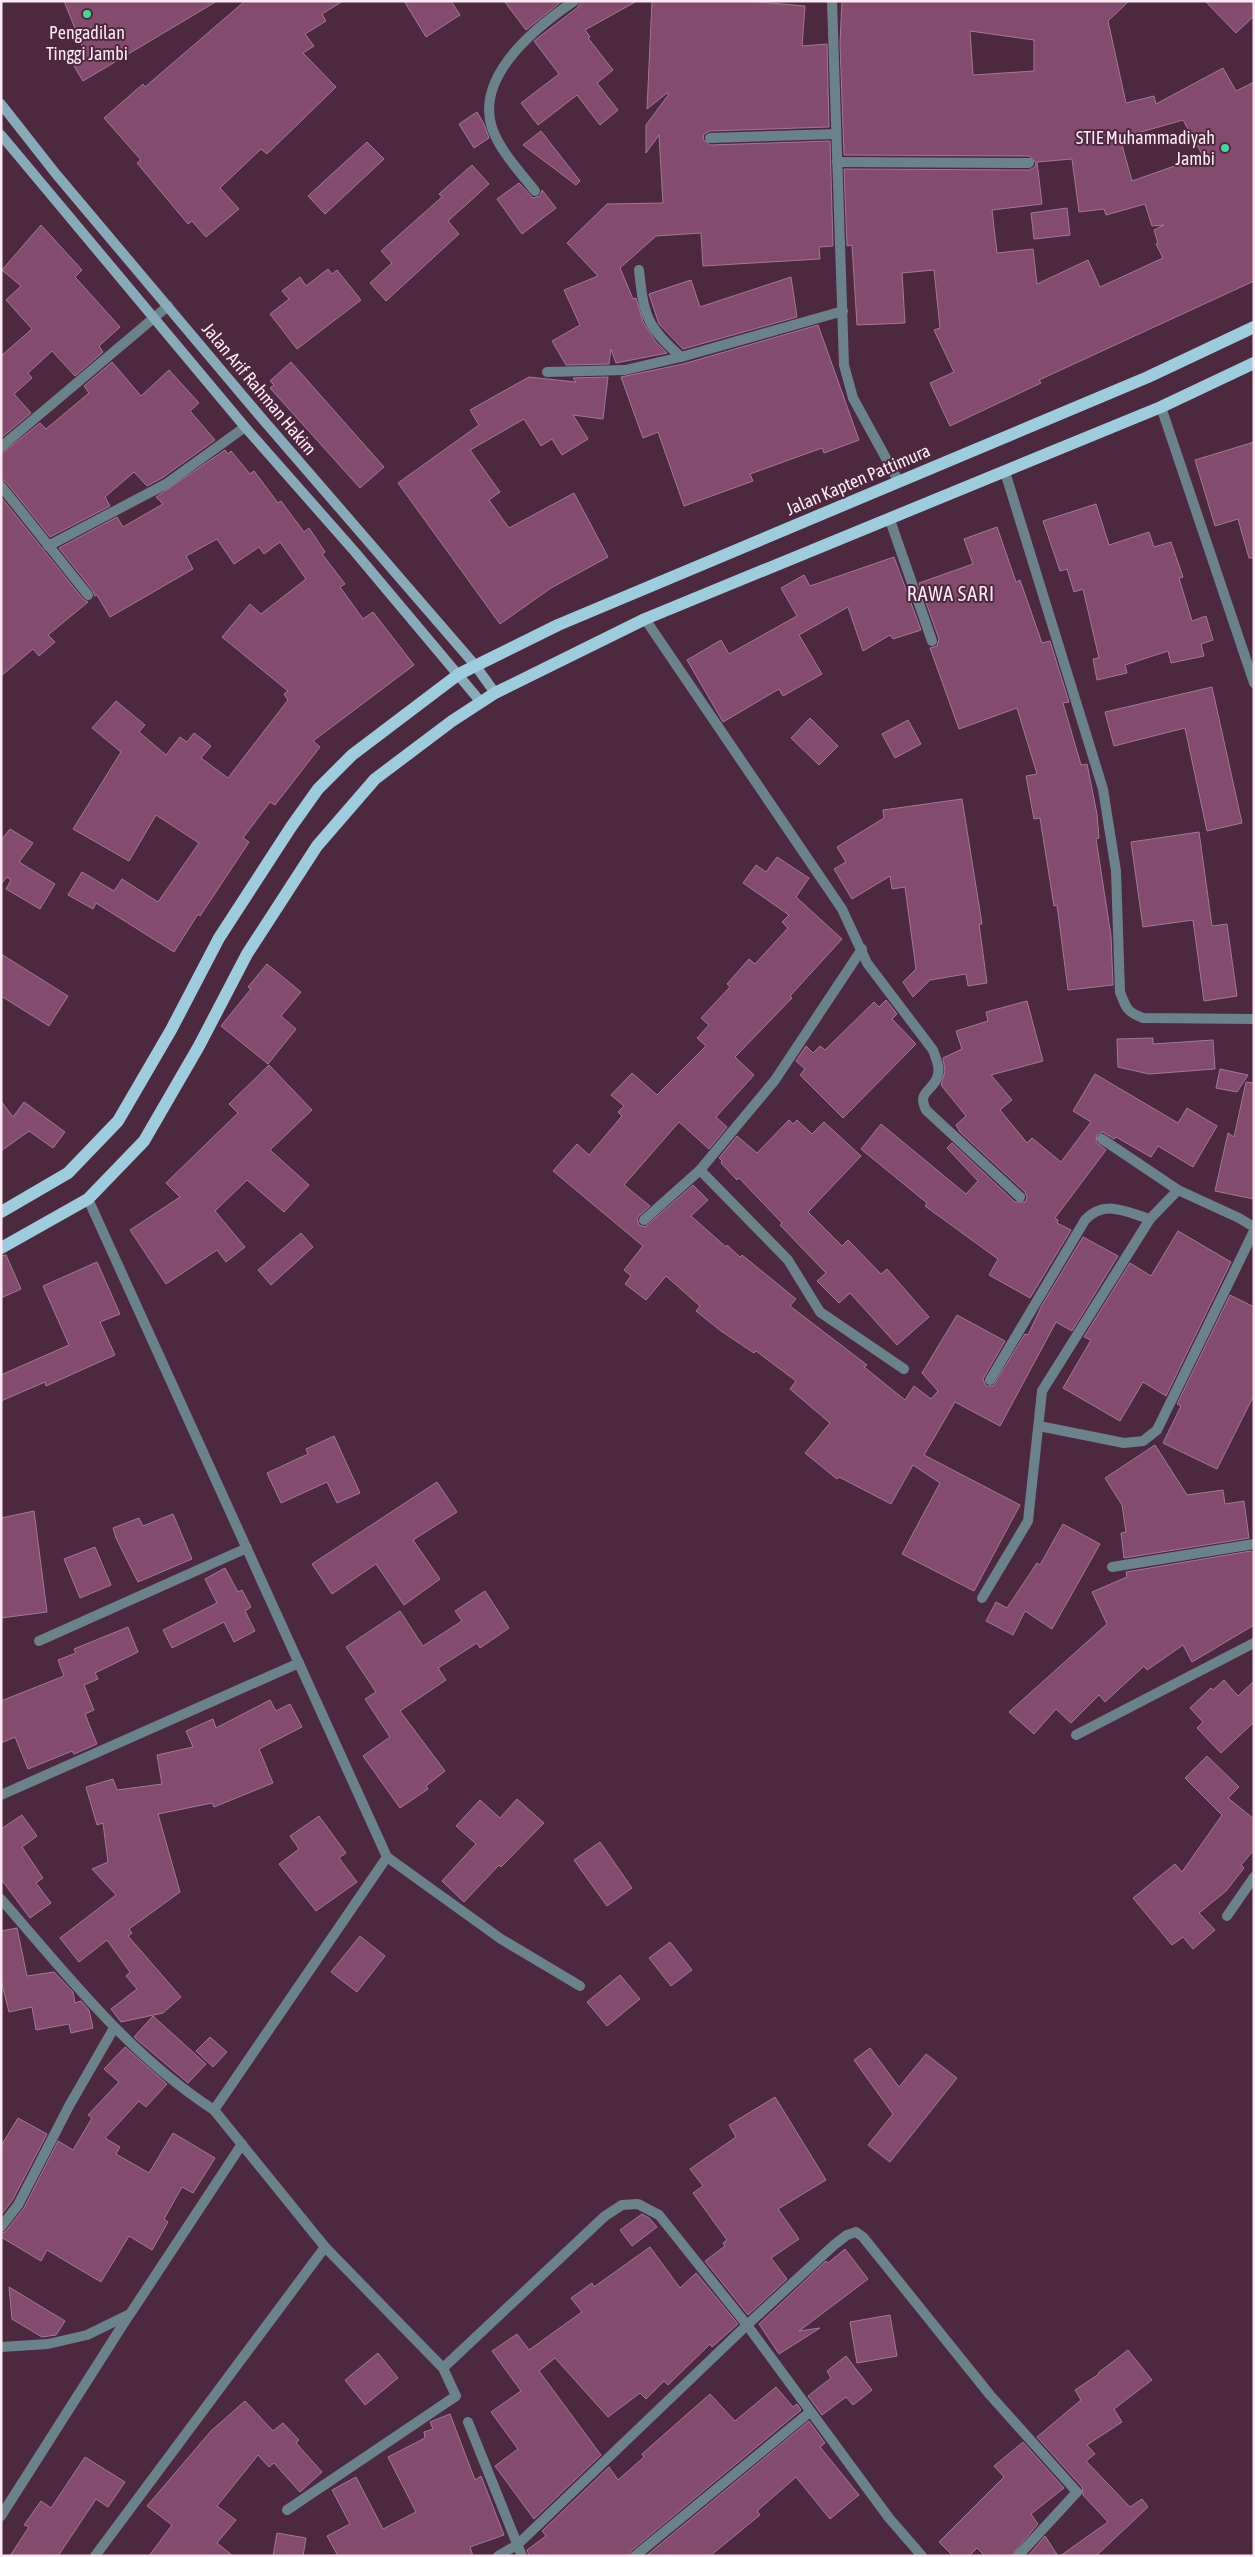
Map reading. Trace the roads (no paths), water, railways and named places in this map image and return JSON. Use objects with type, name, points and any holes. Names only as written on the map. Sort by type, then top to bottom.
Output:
[{"type":"main road","name":"Jalan Arif Rahman Hakim","points":[[1,104],[56,174],[258,415],[475,665],[495,693]]},
{"type":"main road","name":"Jalan Arif Rahman Hakim","points":[[1,134],[245,427],[480,701]]},
{"type":"main road","name":"Jalan Kapten Pattimura","points":[[1,1212],[68,1173],[118,1121],[171,1030],[219,938],[291,826],[318,790],[352,755],[458,674],[558,625],[1148,377],[1254,327]]},
{"type":"main road","points":[[1,1248],[88,1199],[144,1140],[199,1046],[247,954],[317,846],[375,779],[480,701],[645,619],[890,520],[1161,407],[1254,363]]},
{"type":"street","points":[[535,191],[500,145],[492,127],[490,101],[498,73],[538,26],[574,1]]},
{"type":"street","points":[[830,2],[844,365],[853,398],[899,482]]},
{"type":"street","points":[[710,138],[836,134]]},
{"type":"street","points":[[837,162],[1029,163]]},
{"type":"street","points":[[639,270],[642,299],[648,318],[658,337],[681,357]]},
{"type":"street","points":[[1,448],[168,306]]},
{"type":"street","points":[[547,372],[625,370],[681,357],[843,311]]},
{"type":"street","points":[[1161,407],[1254,683]]},
{"type":"street","points":[[48,546],[166,484],[245,427]]},
{"type":"street","points":[[1005,472],[1103,789],[1116,871],[1120,992],[1125,1004],[1130,1013],[1143,1018],[1254,1019]]},
{"type":"street","points":[[1,486],[88,595]]},
{"type":"street","points":[[890,520],[932,641]]},
{"type":"street","points":[[645,619],[842,909],[867,963],[933,1050],[938,1066],[936,1078],[924,1094],[923,1103],[926,1110],[1020,1197]]},
{"type":"street","points":[[644,1220],[700,1170],[775,1080],[862,949]]},
{"type":"street","points":[[1102,1139],[1178,1190],[1239,1218],[1254,1227]]},
{"type":"street","points":[[700,1170],[788,1260],[820,1312],[904,1369]]},
{"type":"street","points":[[982,1598],[1028,1520],[1042,1391],[1150,1219],[1178,1190]]},
{"type":"street","points":[[88,1199],[387,1857],[501,1939],[580,1986]]},
{"type":"street","points":[[990,1380],[1085,1220],[1094,1210],[1106,1207],[1150,1219]]},
{"type":"street","points":[[1039,1426],[1124,1442],[1143,1441],[1157,1430],[1254,1231]]},
{"type":"street","points":[[1112,1567],[1254,1544]]},
{"type":"street","points":[[39,1641],[247,1548]]},
{"type":"street","points":[[1076,1735],[1254,1643]]},
{"type":"street","points":[[1,1795],[299,1664]]},
{"type":"street","points":[[214,2110],[387,1857]]},
{"type":"street","points":[[1227,1916],[1254,1877]]},
{"type":"street","points":[[1,1899],[114,2028],[181,2089],[214,2110],[325,2248],[443,2368],[456,2396],[287,2510]]},
{"type":"street","points":[[1,2227],[18,2205],[69,2106],[114,2028]]},
{"type":"street","points":[[1,2516],[130,2314],[242,2144]]},
{"type":"street","points":[[443,2368],[605,2216],[622,2205],[638,2204],[659,2215],[747,2325],[889,2518],[922,2556]]},
{"type":"street","points":[[498,2556],[517,2545],[747,2325],[847,2235],[856,2232],[863,2238],[990,2396],[1077,2492],[1018,2556]]},
{"type":"street","points":[[95,2556],[325,2248]]},
{"type":"street","points":[[1,2347],[48,2344],[87,2334],[130,2314]]},
{"type":"street","points":[[634,2556],[810,2412]]},
{"type":"street","points":[[468,2422],[522,2556]]},
{"type":"place","name":"Pengadilan Tinggi Jambi","points":[[87,14]]},
{"type":"place","name":"STIE Muhammadiyah Jambi","points":[[1225,148]]},
{"type":"district","name":"RAWA SARI","points":[[951,594]]}]
